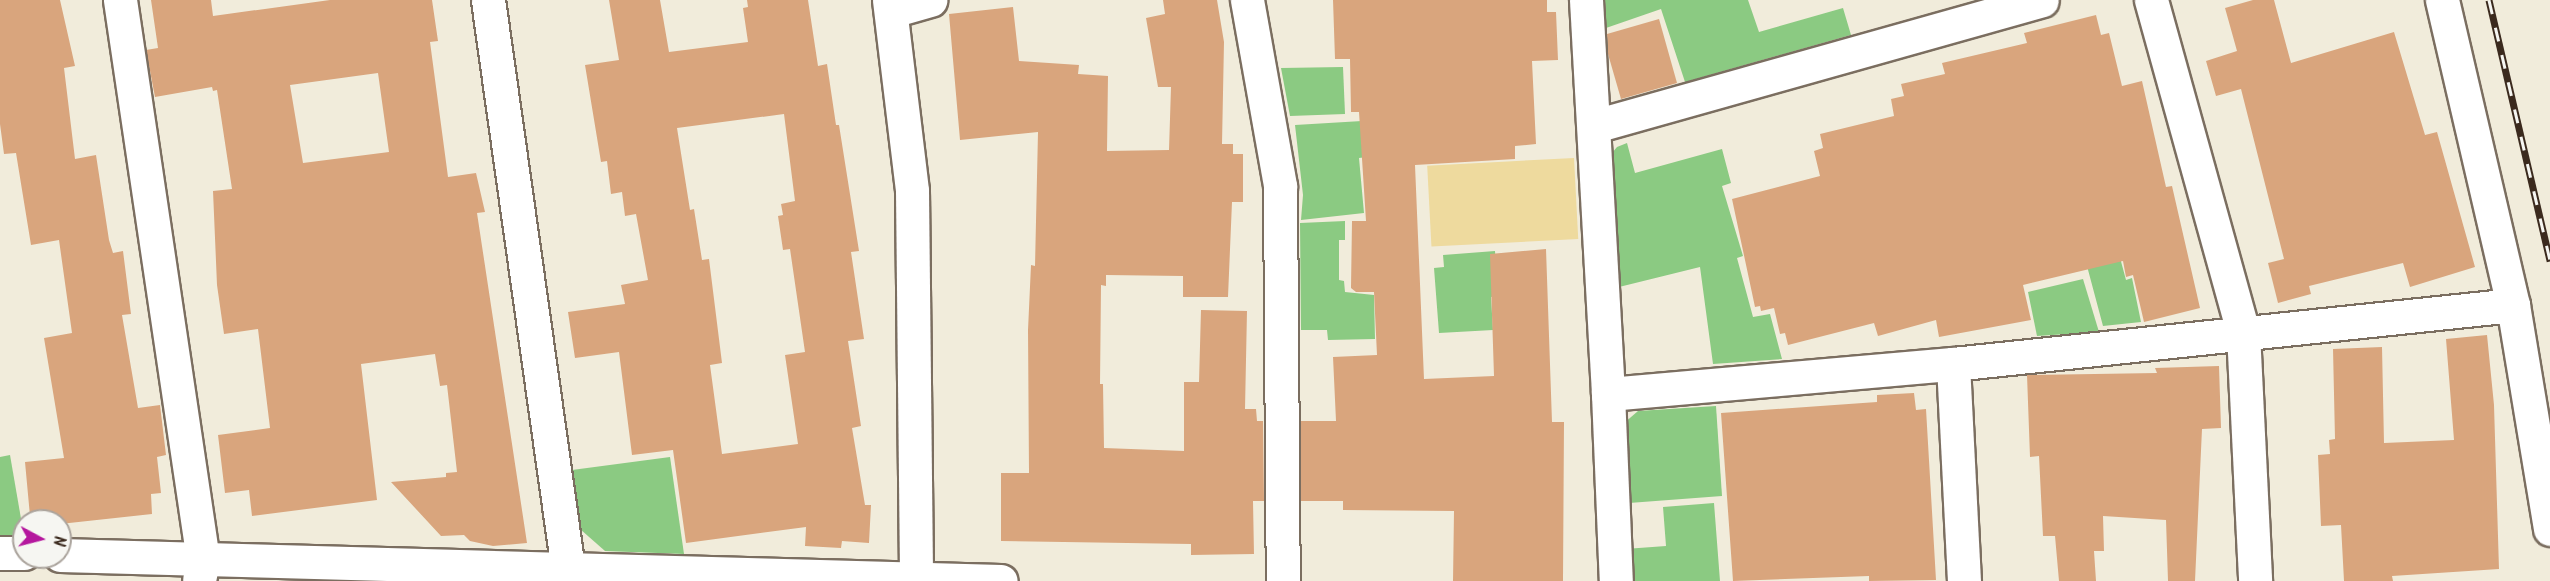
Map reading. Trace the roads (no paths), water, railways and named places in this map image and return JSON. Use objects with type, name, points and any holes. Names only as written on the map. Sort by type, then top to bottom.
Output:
[{"type":"street","points":[[120,0],[201,570]]},
{"type":"street","points":[[488,0],[568,569]]},
{"type":"street","points":[[916,580],[912,191],[891,6],[930,0]]},
{"type":"street","points":[[1247,0],[1280,186],[1283,581]]},
{"type":"street","points":[[1586,0],[1595,126],[1616,581]]},
{"type":"street","points":[[1595,126],[2042,0]]},
{"type":"street","points":[[2151,0],[2243,332],[2255,581]]},
{"type":"street","points":[[2442,0],[2512,305],[2550,529]]},
{"type":"street","points":[[1608,394],[1953,364],[2512,305]]},
{"type":"street","points":[[1953,364],[1964,581]]},
{"type":"street","points":[[72,556],[201,570],[568,569],[1001,581]]},
{"type":"railway","points":[[2489,0],[2550,261]]}]
